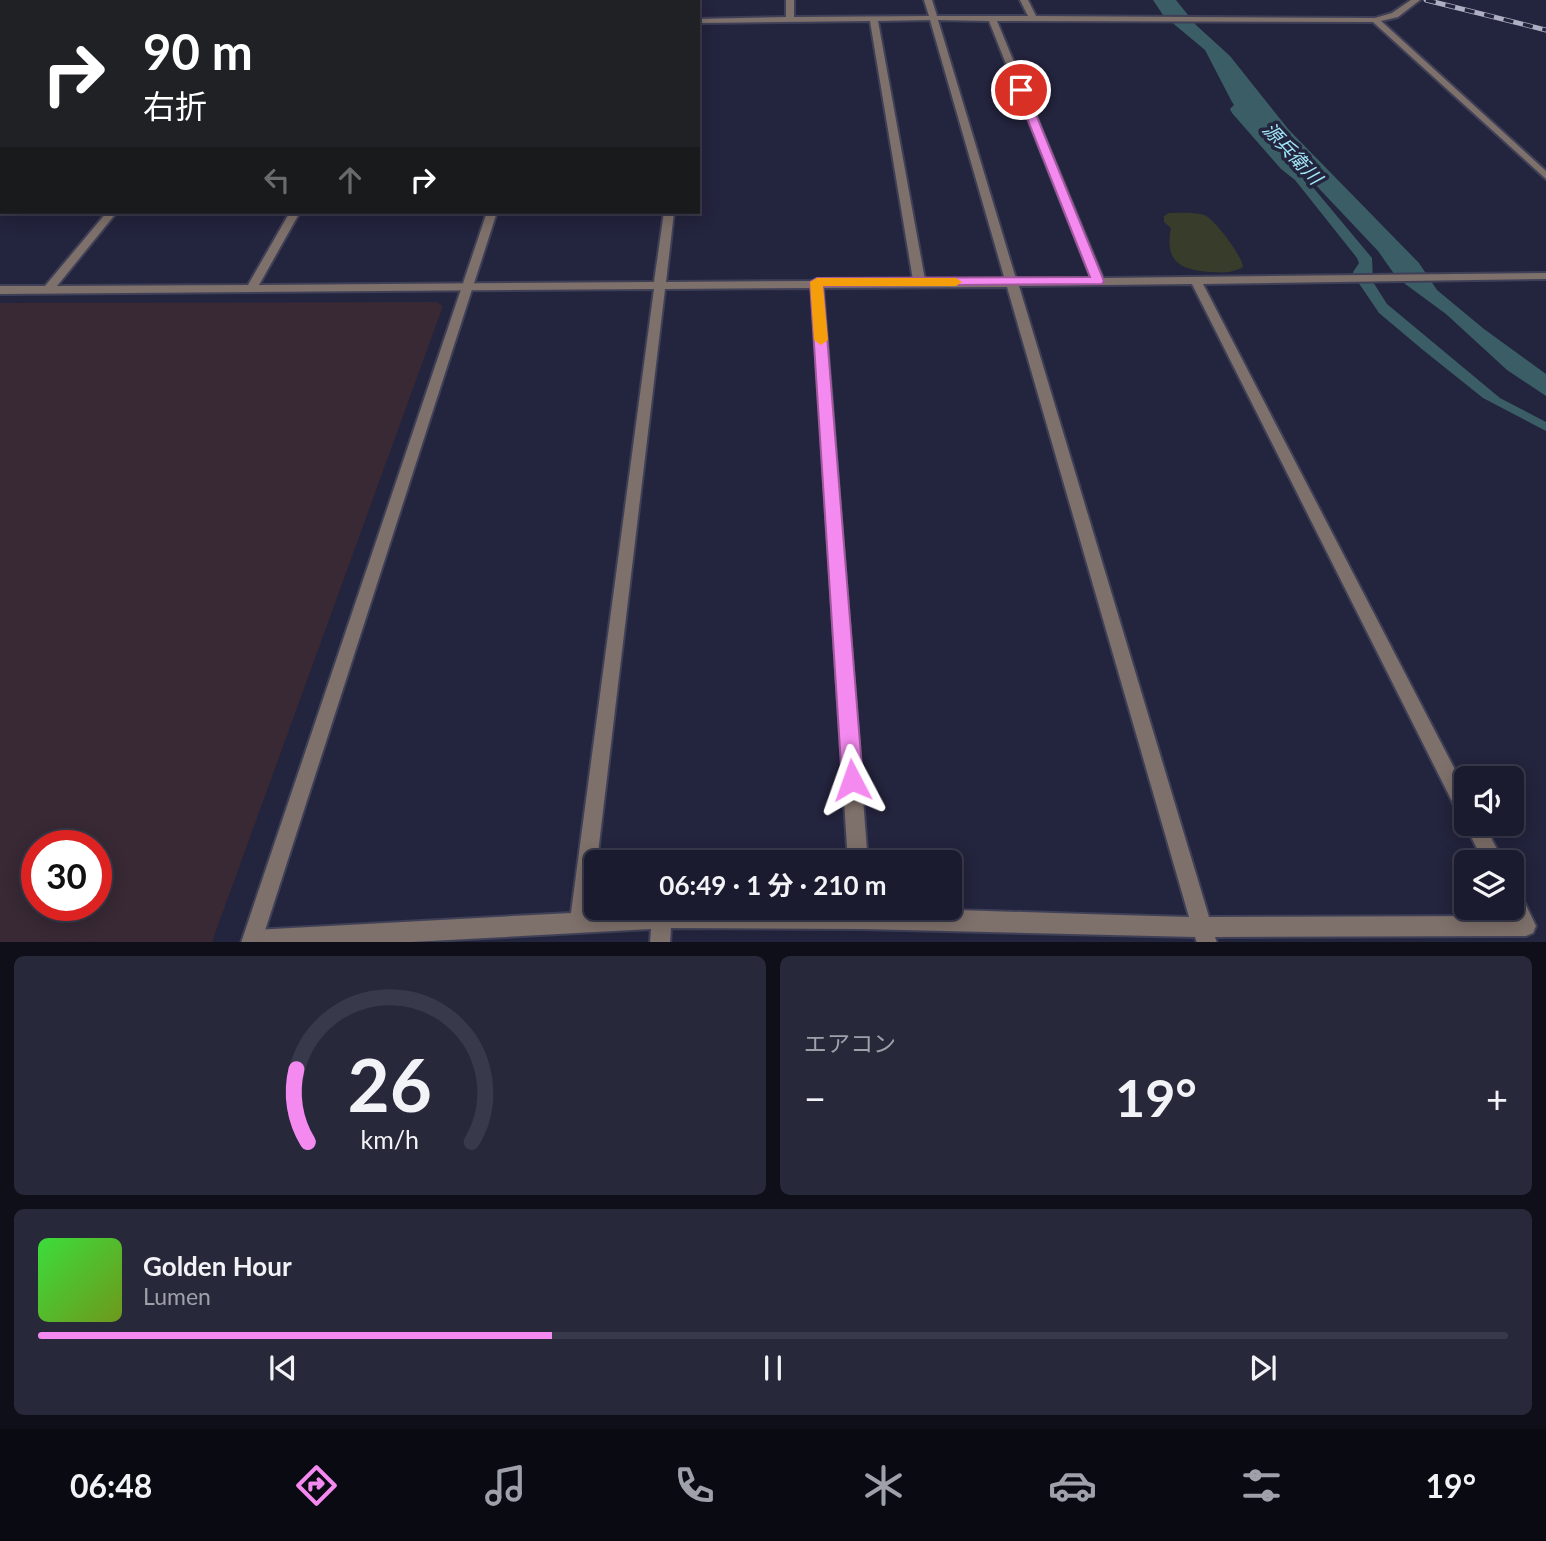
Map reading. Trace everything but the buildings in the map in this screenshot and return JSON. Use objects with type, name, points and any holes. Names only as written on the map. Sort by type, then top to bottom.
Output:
[{"type":"street","points":[[790,0],[790,20]]},
{"type":"street","points":[[928,0],[1205,935]]},
{"type":"street","points":[[1024,0],[1033,19]]},
{"type":"street","points":[[700,21],[934,18],[1375,20],[1395,15],[1416,0]]},
{"type":"street","points":[[992,18],[1098,281]]},
{"type":"street","points":[[874,19],[919,281]]},
{"type":"street","points":[[1375,20],[1546,176]]},
{"type":"street","points":[[48,290],[110,214]]},
{"type":"street","points":[[251,289],[294,214]]},
{"type":"street","points":[[491,214],[252,941],[621,920]]},
{"type":"street","points":[[580,921],[669,214]]},
{"type":"street","points":[[0,290],[919,281],[1014,283],[1546,276]]},
{"type":"street","points":[[1196,281],[1454,786]]},
{"type":"street","points":[[817,282],[857,850]]},
{"type":"street","points":[[962,919],[1205,935],[1526,926],[1523,920]]},
{"type":"street","points":[[660,942],[662,920]]},
{"type":"shaded area","points":[[1169,213],[1196,213],[1208,217],[1233,247],[1243,267],[1228,272],[1211,272],[1191,269],[1177,262],[1170,249],[1171,228],[1164,222],[1164,216]]},
{"type":"shaded area","points":[[437,302],[443,306],[212,942],[0,942],[0,303]]},
{"type":"water","name":"源兵衛川","points":[[1153,0],[1176,0],[1196,25],[1230,56],[1289,130],[1419,263],[1437,290],[1484,329],[1546,374],[1546,396],[1507,370],[1446,314],[1397,278],[1378,251],[1310,179],[1306,179],[1372,258],[1373,282],[1387,304],[1500,398],[1546,422],[1546,431],[1483,398],[1379,313],[1354,276],[1353,272],[1359,263],[1357,258],[1295,180],[1281,169],[1232,113],[1230,109],[1234,105],[1205,50],[1163,15]]},
{"type":"railway","points":[[1426,0],[1546,30]]},
{"type":"slow traffic","points":[[821,340],[817,282],[956,282]]},
{"type":"route","points":[[852,780],[817,282],[1098,281],[1021,90]]}]
